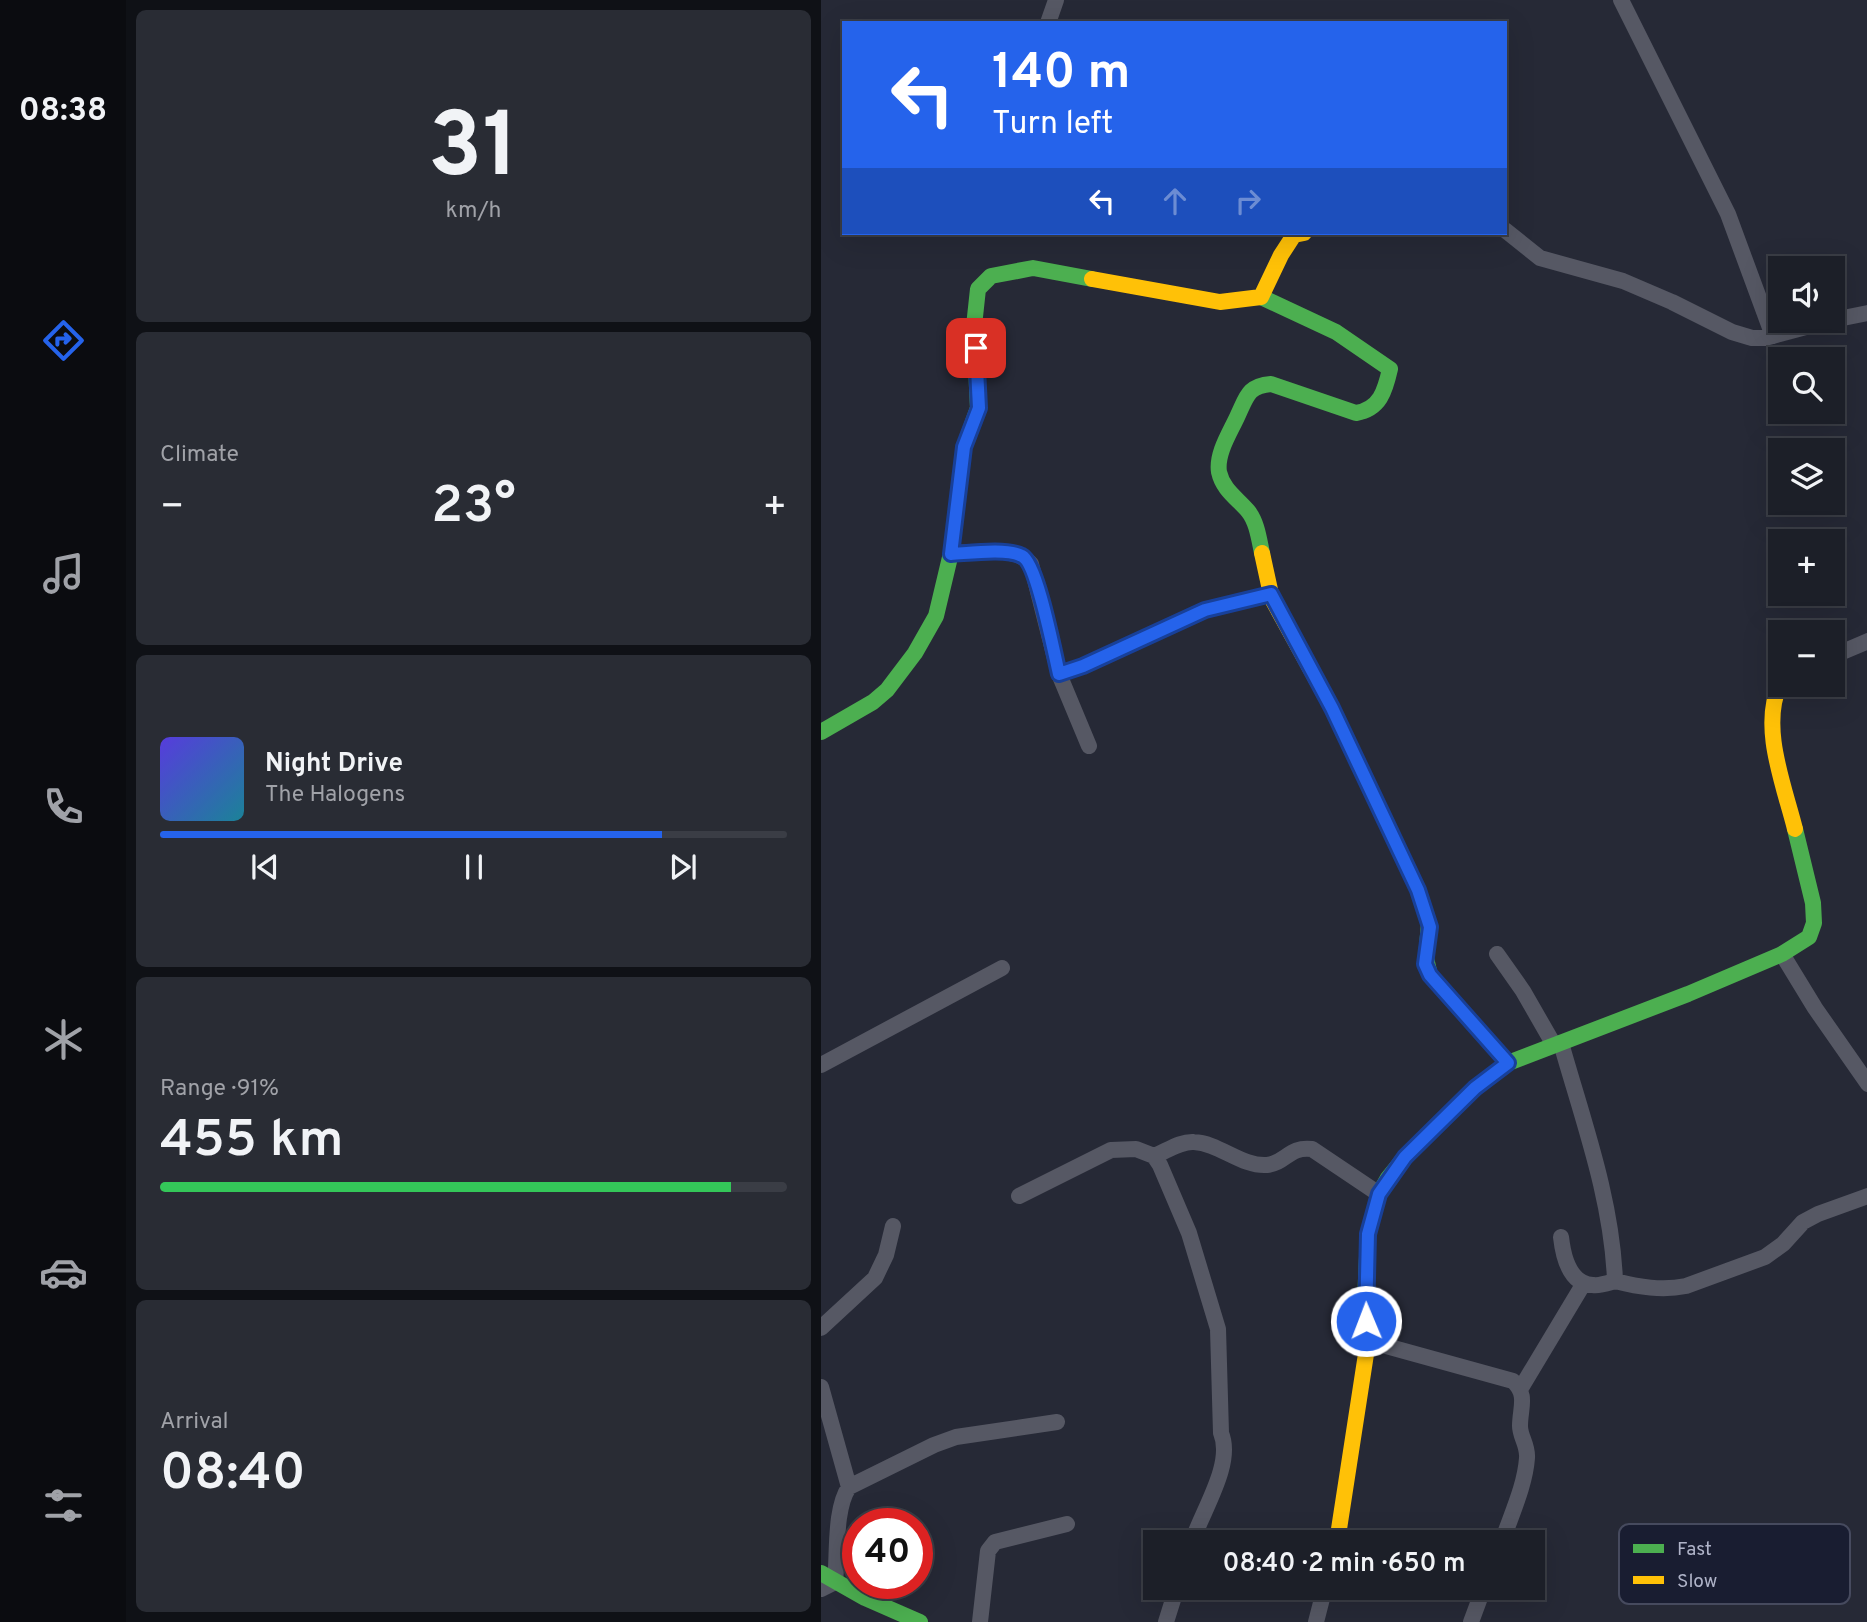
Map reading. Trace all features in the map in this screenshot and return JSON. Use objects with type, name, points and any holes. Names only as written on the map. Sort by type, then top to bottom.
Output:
[{"type":"street","points":[[1049,21],[1056,0]]},
{"type":"street","points":[[1621,0],[1728,214],[1773,336]]},
{"type":"street","points":[[1507,232],[1540,258],[1623,281],[1732,332],[1752,338],[1784,333]]},
{"type":"street","points":[[1261,297],[1294,235]]},
{"type":"street","points":[[821,732],[873,702],[887,690],[915,653],[936,616],[951,554],[964,447],[979,408],[974,326],[978,289],[991,276],[1033,268],[1220,302],[1261,297],[1336,332],[1390,369],[1386,386],[1376,407],[1356,413],[1271,384],[1260,385],[1249,391],[1223,447],[1219,471],[1230,495],[1249,512],[1256,527],[1271,594],[1332,708],[1418,890],[1430,927],[1425,964],[1430,975],[1508,1063]]},
{"type":"street","points":[[1845,317],[1867,313]]},
{"type":"street","points":[[951,554],[1014,552],[1025,557],[1031,564],[1059,674],[1089,746]]},
{"type":"street","points":[[1059,674],[1083,666],[1205,610],[1271,594]]},
{"type":"street","points":[[1845,651],[1867,641]]},
{"type":"street","points":[[1339,1530],[1368,1341],[1365,1301],[1368,1234],[1379,1194],[1405,1157],[1475,1088],[1508,1063],[1782,954],[1809,937],[1814,923],[1813,903],[1773,738],[1771,719],[1774,697]]},
{"type":"street","points":[[1497,954],[1558,1044],[1599,1176],[1611,1230],[1615,1281]]},
{"type":"street","points":[[1782,954],[1814,1008],[1867,1084]]},
{"type":"street","points":[[821,1065],[1002,968]]},
{"type":"street","points":[[1153,1156],[1179,1144],[1193,1142],[1266,1165],[1278,1162],[1290,1152],[1302,1147],[1312,1149],[1379,1194]]},
{"type":"street","points":[[1019,1196],[1110,1150],[1137,1149],[1153,1156],[1160,1165],[1189,1233],[1218,1329],[1221,1433],[1226,1444],[1221,1470],[1197,1530]]},
{"type":"street","points":[[1561,1237],[1564,1261],[1584,1283],[1594,1286],[1615,1281],[1655,1289],[1686,1286],[1765,1257],[1783,1244],[1803,1222],[1867,1196]]},
{"type":"street","points":[[821,1328],[875,1278],[886,1255],[893,1226]]},
{"type":"street","points":[[1521,1388],[1584,1283]]},
{"type":"street","points":[[1368,1341],[1513,1381],[1521,1388],[1523,1396],[1520,1432],[1526,1441],[1527,1456],[1506,1530]]},
{"type":"street","points":[[821,1387],[849,1487]]},
{"type":"street","points":[[828,1585],[840,1513],[844,1495],[849,1487],[956,1437],[1057,1422]]},
{"type":"street","points":[[980,1622],[988,1551],[995,1542],[1067,1524]]},
{"type":"street","points":[[821,1573],[828,1585],[899,1619],[920,1622]]},
{"type":"street","points":[[1166,1622],[1173,1600]]},
{"type":"street","points":[[1316,1622],[1322,1600]]},
{"type":"street","points":[[1471,1622],[1479,1600]]},
{"type":"traffic: fast","points":[[821,732],[873,702],[887,690],[915,653],[936,616],[951,553],[964,447],[978,408],[974,326],[978,289],[991,276],[1033,268],[1092,279]]},
{"type":"traffic: fast","points":[[1261,297],[1336,332],[1390,369],[1380,398],[1371,408],[1356,413],[1271,384],[1257,387],[1249,393],[1222,450],[1219,472],[1227,489],[1251,515],[1262,553]]},
{"type":"traffic: fast","points":[[1367,1324],[1365,1301],[1368,1234],[1379,1194],[1405,1157],[1475,1088],[1508,1063],[1688,994],[1782,954],[1809,937],[1814,923],[1813,903],[1795,829]]},
{"type":"traffic: fast","points":[[1429,923],[1426,958],[1430,975],[1508,1063]]},
{"type":"traffic: fast","points":[[821,1573],[865,1598],[920,1622]]},
{"type":"traffic: slow","points":[[1092,279],[1220,302],[1261,297],[1294,235]]},
{"type":"traffic: slow","points":[[1262,553],[1272,599],[1332,708],[1418,890],[1429,923]]},
{"type":"traffic: slow","points":[[1775,697],[1773,737],[1795,829]]},
{"type":"traffic: slow","points":[[1339,1530],[1368,1341],[1367,1324]]},
{"type":"route","points":[[976,348],[979,408],[964,447],[951,554],[1014,552],[1025,557],[1031,564],[1038,588],[1059,674],[1083,666],[1205,610],[1271,594],[1332,708],[1418,890],[1430,927],[1425,964],[1430,975],[1508,1063],[1475,1088],[1405,1157],[1379,1194],[1368,1234],[1366,1321]]}]
